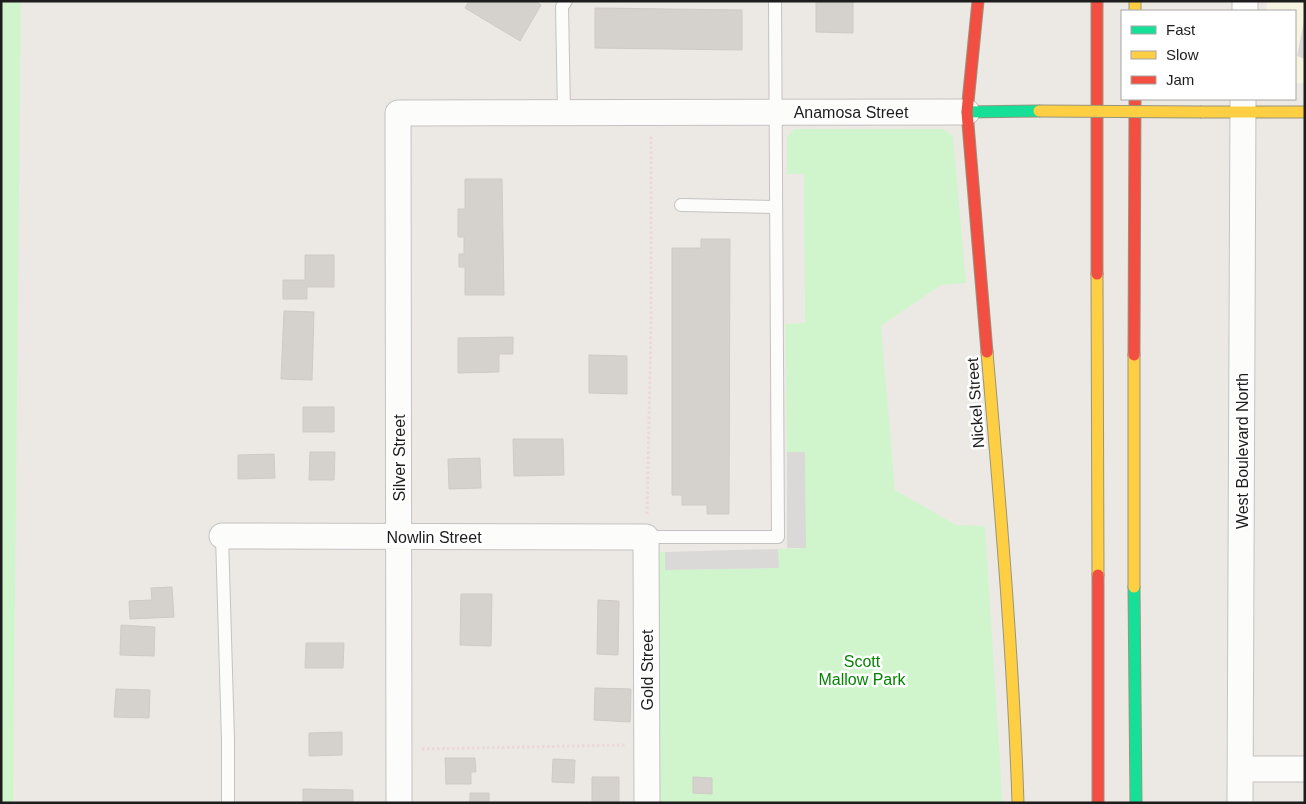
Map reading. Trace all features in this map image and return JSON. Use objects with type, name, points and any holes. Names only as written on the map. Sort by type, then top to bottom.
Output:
[{"type":"main road","name":"Nickel Street","points":[[978,1],[967,112],[999,505],[1016,743],[1018,803]]},
{"type":"main road","points":[[1097,1],[1098,803]]},
{"type":"main road","points":[[1135,100],[1134,615],[1136,803]]},
{"type":"main road","name":"Anamosa Street","points":[[967,112],[1202,112],[1243,106],[1305,112]]},
{"type":"street","name":"West Boulevard North","points":[[1240,803],[1243,106]]},
{"type":"street","name":"Anamosa Street","points":[[398,112],[967,112]]},
{"type":"street","name":"Silver Street","points":[[398,112],[399,803]]},
{"type":"street","name":"Nowlin Street","points":[[222,536],[646,538]]},
{"type":"street","name":"Gold Street","points":[[646,538],[647,803]]},
{"type":"street","points":[[1240,769],[1305,769]]},
{"type":"lane","points":[[564,112],[562,7],[566,1]]},
{"type":"lane","points":[[646,538],[778,537],[775,1]]},
{"type":"lane","points":[[681,205],[776,206]]},
{"type":"lane","points":[[222,536],[228,803]]},
{"type":"path","points":[[646,538],[651,327],[650,112]]},
{"type":"path","points":[[399,749],[647,745]]},
{"type":"shaded area","points":[[1267,1],[1305,1],[1305,83],[1296,83],[1296,10],[1266,10]]},
{"type":"shaded area","points":[[1304,1],[1305,59],[1297,56],[1304,21]]},
{"type":"shaded area","points":[[787,452],[805,452],[806,548],[787,548]]},
{"type":"shaded area","points":[[778,549],[779,568],[665,570],[665,552]]},
{"type":"green space","points":[[1,1],[21,1],[13,803],[1,803]]},
{"type":"green space","name":"Scott Mallow Park","points":[[794,129],[943,129],[953,136],[966,283],[941,285],[881,326],[895,490],[956,525],[985,526],[1002,803],[657,803],[655,552],[665,552],[665,570],[779,568],[778,549],[805,548],[805,452],[787,452],[785,324],[805,323],[804,174],[787,174],[787,137]]},
{"type":"building","points":[[469,1],[535,1],[541,5],[520,41],[465,8]]},
{"type":"building","points":[[816,1],[853,1],[853,33],[816,32]]},
{"type":"building","points":[[595,8],[742,10],[742,50],[595,48]]},
{"type":"building","points":[[465,179],[502,179],[504,295],[465,295],[465,267],[459,267],[459,254],[464,254],[464,237],[458,237],[458,209],[465,209]]},
{"type":"building","points":[[701,239],[730,239],[729,514],[707,514],[707,505],[682,505],[682,495],[672,495],[672,248],[701,248]]},
{"type":"building","points":[[305,255],[334,255],[334,287],[307,287],[307,299],[283,299],[283,280],[305,280]]},
{"type":"building","points":[[284,311],[314,312],[312,380],[281,379]]},
{"type":"building","points":[[513,337],[513,354],[499,354],[499,372],[458,373],[458,338]]},
{"type":"building","points":[[589,355],[627,356],[627,394],[589,393]]},
{"type":"building","points":[[303,407],[334,407],[334,432],[303,432]]},
{"type":"building","points":[[513,439],[563,439],[564,475],[514,476]]},
{"type":"building","points":[[310,452],[335,452],[334,480],[309,480]]},
{"type":"building","points":[[274,454],[275,478],[238,479],[238,455]]},
{"type":"building","points":[[480,458],[481,488],[449,489],[448,459]]},
{"type":"building","points":[[172,587],[174,617],[130,619],[129,601],[152,600],[151,588]]},
{"type":"building","points":[[461,594],[492,594],[491,646],[460,645]]},
{"type":"building","points":[[598,600],[619,601],[618,655],[597,654]]},
{"type":"building","points":[[121,625],[155,627],[154,656],[120,655]]},
{"type":"building","points":[[306,643],[344,643],[343,668],[305,668]]},
{"type":"building","points":[[595,688],[631,689],[630,722],[594,720]]},
{"type":"building","points":[[116,689],[150,690],[149,718],[114,717]]},
{"type":"building","points":[[342,732],[342,755],[309,756],[309,733]]},
{"type":"building","points":[[445,758],[475,758],[476,772],[471,772],[471,784],[446,784]]},
{"type":"building","points":[[553,759],[575,760],[574,783],[552,782]]},
{"type":"building","points":[[592,777],[619,777],[619,803],[592,803]]},
{"type":"building","points":[[693,777],[712,778],[712,794],[693,793]]},
{"type":"building","points":[[303,789],[353,790],[353,803],[303,803]]},
{"type":"building","points":[[470,793],[489,793],[489,803],[470,803]]},
{"type":"traffic: fast","points":[[967,112],[1039,111]]},
{"type":"traffic: fast","points":[[1134,587],[1136,803]]},
{"type":"traffic: slow","points":[[1135,1],[1135,10]]},
{"type":"traffic: slow","points":[[1039,111],[1202,112]]},
{"type":"traffic: slow","points":[[1202,112],[1305,112]]},
{"type":"traffic: slow","points":[[1097,274],[1098,575]]},
{"type":"traffic: slow","points":[[987,352],[1009,634],[1018,803]]},
{"type":"traffic: slow","points":[[1134,355],[1134,587]]},
{"type":"traffic: jam","points":[[978,1],[967,112],[987,352]]},
{"type":"traffic: jam","points":[[1097,1],[1097,274]]},
{"type":"traffic: jam","points":[[1134,355],[1135,100]]},
{"type":"traffic: jam","points":[[1098,575],[1098,803]]}]
